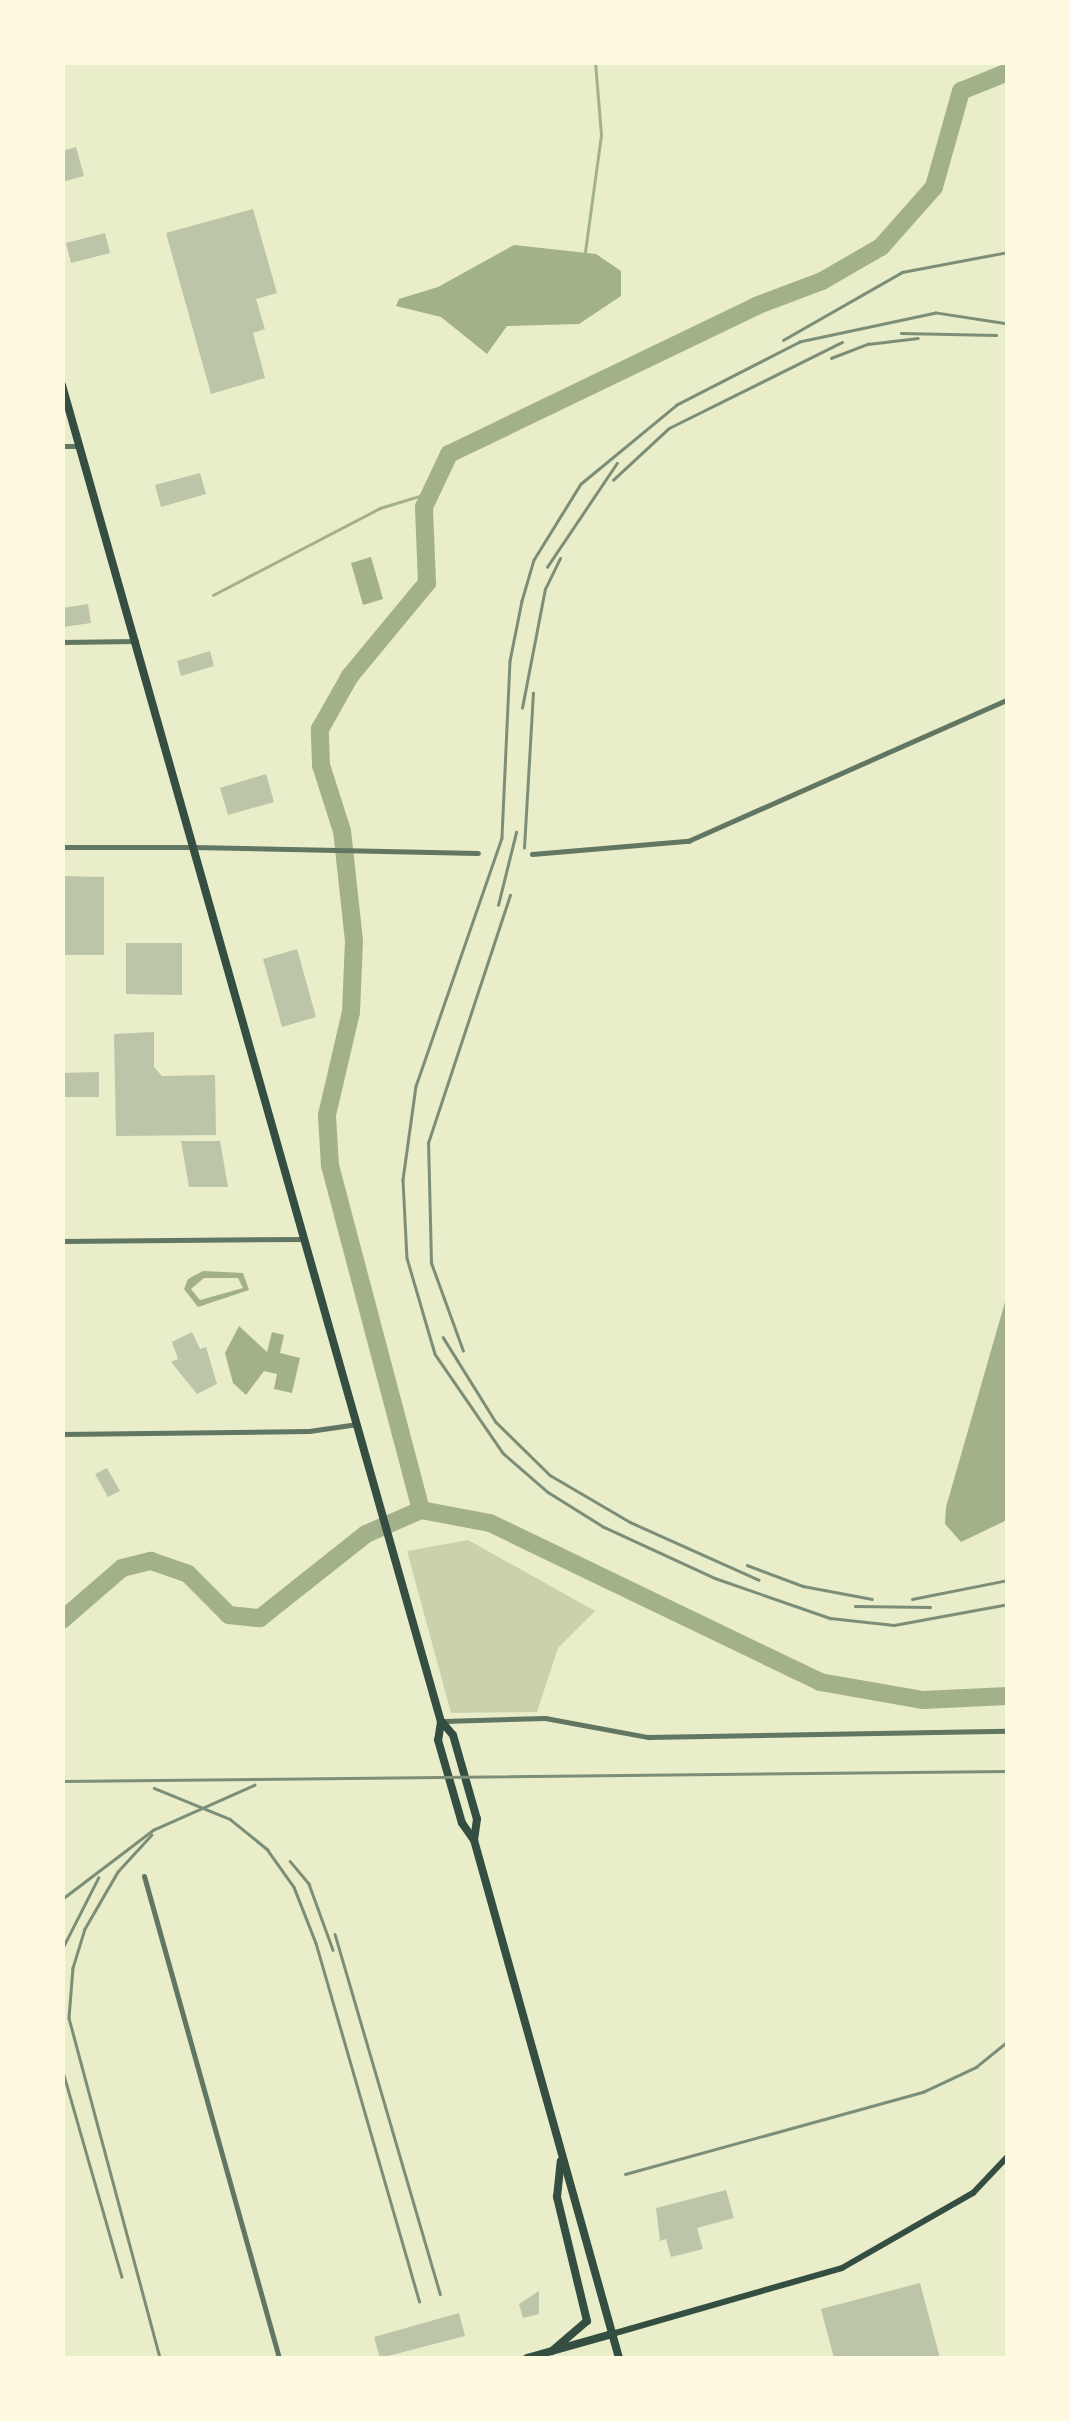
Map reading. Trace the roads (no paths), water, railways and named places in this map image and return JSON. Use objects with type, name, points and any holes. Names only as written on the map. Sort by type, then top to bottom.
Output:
[{"type":"main road","points":[[62,385],[441,1722],[438,1740],[462,1823],[474,1840],[619,2358]]},
{"type":"main road","points":[[441,1722],[454,1736],[477,1819],[474,1840]]},
{"type":"main road","points":[[552,2351],[587,2321],[557,2197],[562,2156]]},
{"type":"main road","points":[[527,2358],[842,2268],[973,2193],[1008,2156]]},
{"type":"street","points":[[62,446],[80,446]]},
{"type":"street","points":[[62,642],[136,642]]},
{"type":"street","points":[[532,854],[688,840],[1008,699]]},
{"type":"street","points":[[62,847],[478,853]]},
{"type":"street","points":[[62,1241],[305,1238]]},
{"type":"street","points":[[62,1434],[309,1430],[357,1424]]},
{"type":"street","points":[[441,1722],[546,1718],[648,1737],[1008,1731]]},
{"type":"street","points":[[144,1876],[278,2358]]},
{"type":"waterway","points":[[585,252],[601,135],[595,62]]},
{"type":"waterway","points":[[421,1510],[330,1166],[327,1115],[351,1012],[354,941],[342,831],[321,765],[320,729],[350,676],[427,583],[424,507],[449,454],[756,306],[822,281],[881,247],[934,187],[961,91],[1008,72]]},
{"type":"waterway","points":[[213,595],[380,508],[426,494]]},
{"type":"waterway","points":[[421,1510],[490,1523],[820,1682],[923,1700],[1008,1696]]},
{"type":"waterway","points":[[62,1620],[122,1568],[151,1561],[188,1574],[229,1615],[260,1618],[366,1534],[421,1510]]},
{"type":"railway","points":[[783,340],[902,272],[1008,252]]},
{"type":"railway","points":[[1008,324],[936,313],[800,342],[677,405],[581,484],[534,560],[522,601],[510,661],[502,838],[416,1086],[403,1180],[407,1258],[435,1354],[503,1453],[548,1492],[604,1527],[715,1578],[830,1618],[894,1625],[1008,1604]]},
{"type":"railway","points":[[901,333],[996,335]]},
{"type":"railway","points":[[831,358],[868,344],[918,338]]},
{"type":"railway","points":[[613,480],[669,428],[842,342]]},
{"type":"railway","points":[[547,567],[617,463]]},
{"type":"railway","points":[[522,708],[545,589],[560,558]]},
{"type":"railway","points":[[524,848],[533,693]]},
{"type":"railway","points":[[498,905],[516,832]]},
{"type":"railway","points":[[463,1351],[431,1263],[428,1143],[510,895]]},
{"type":"railway","points":[[443,1337],[496,1422],[550,1475],[630,1522],[759,1580]]},
{"type":"railway","points":[[747,1565],[803,1586],[872,1599]]},
{"type":"railway","points":[[912,1599],[1008,1580]]},
{"type":"railway","points":[[855,1606],[930,1607]]},
{"type":"railway","points":[[62,1781],[1008,1771]]},
{"type":"railway","points":[[62,1899],[153,1830],[254,1785]]},
{"type":"railway","points":[[154,1788],[230,1819],[267,1849],[294,1887],[316,1943],[419,2301]]},
{"type":"railway","points":[[152,1835],[118,1872],[85,1929],[73,1968],[69,2018],[160,2358]]},
{"type":"railway","points":[[290,1861],[309,1884],[333,1950]]},
{"type":"railway","points":[[62,1949],[98,1878]]},
{"type":"railway","points":[[335,1934],[440,2294]]},
{"type":"railway","points":[[625,2174],[923,2092],[976,2067],[1008,2041]]},
{"type":"railway","points":[[62,2068],[122,2277]]}]
